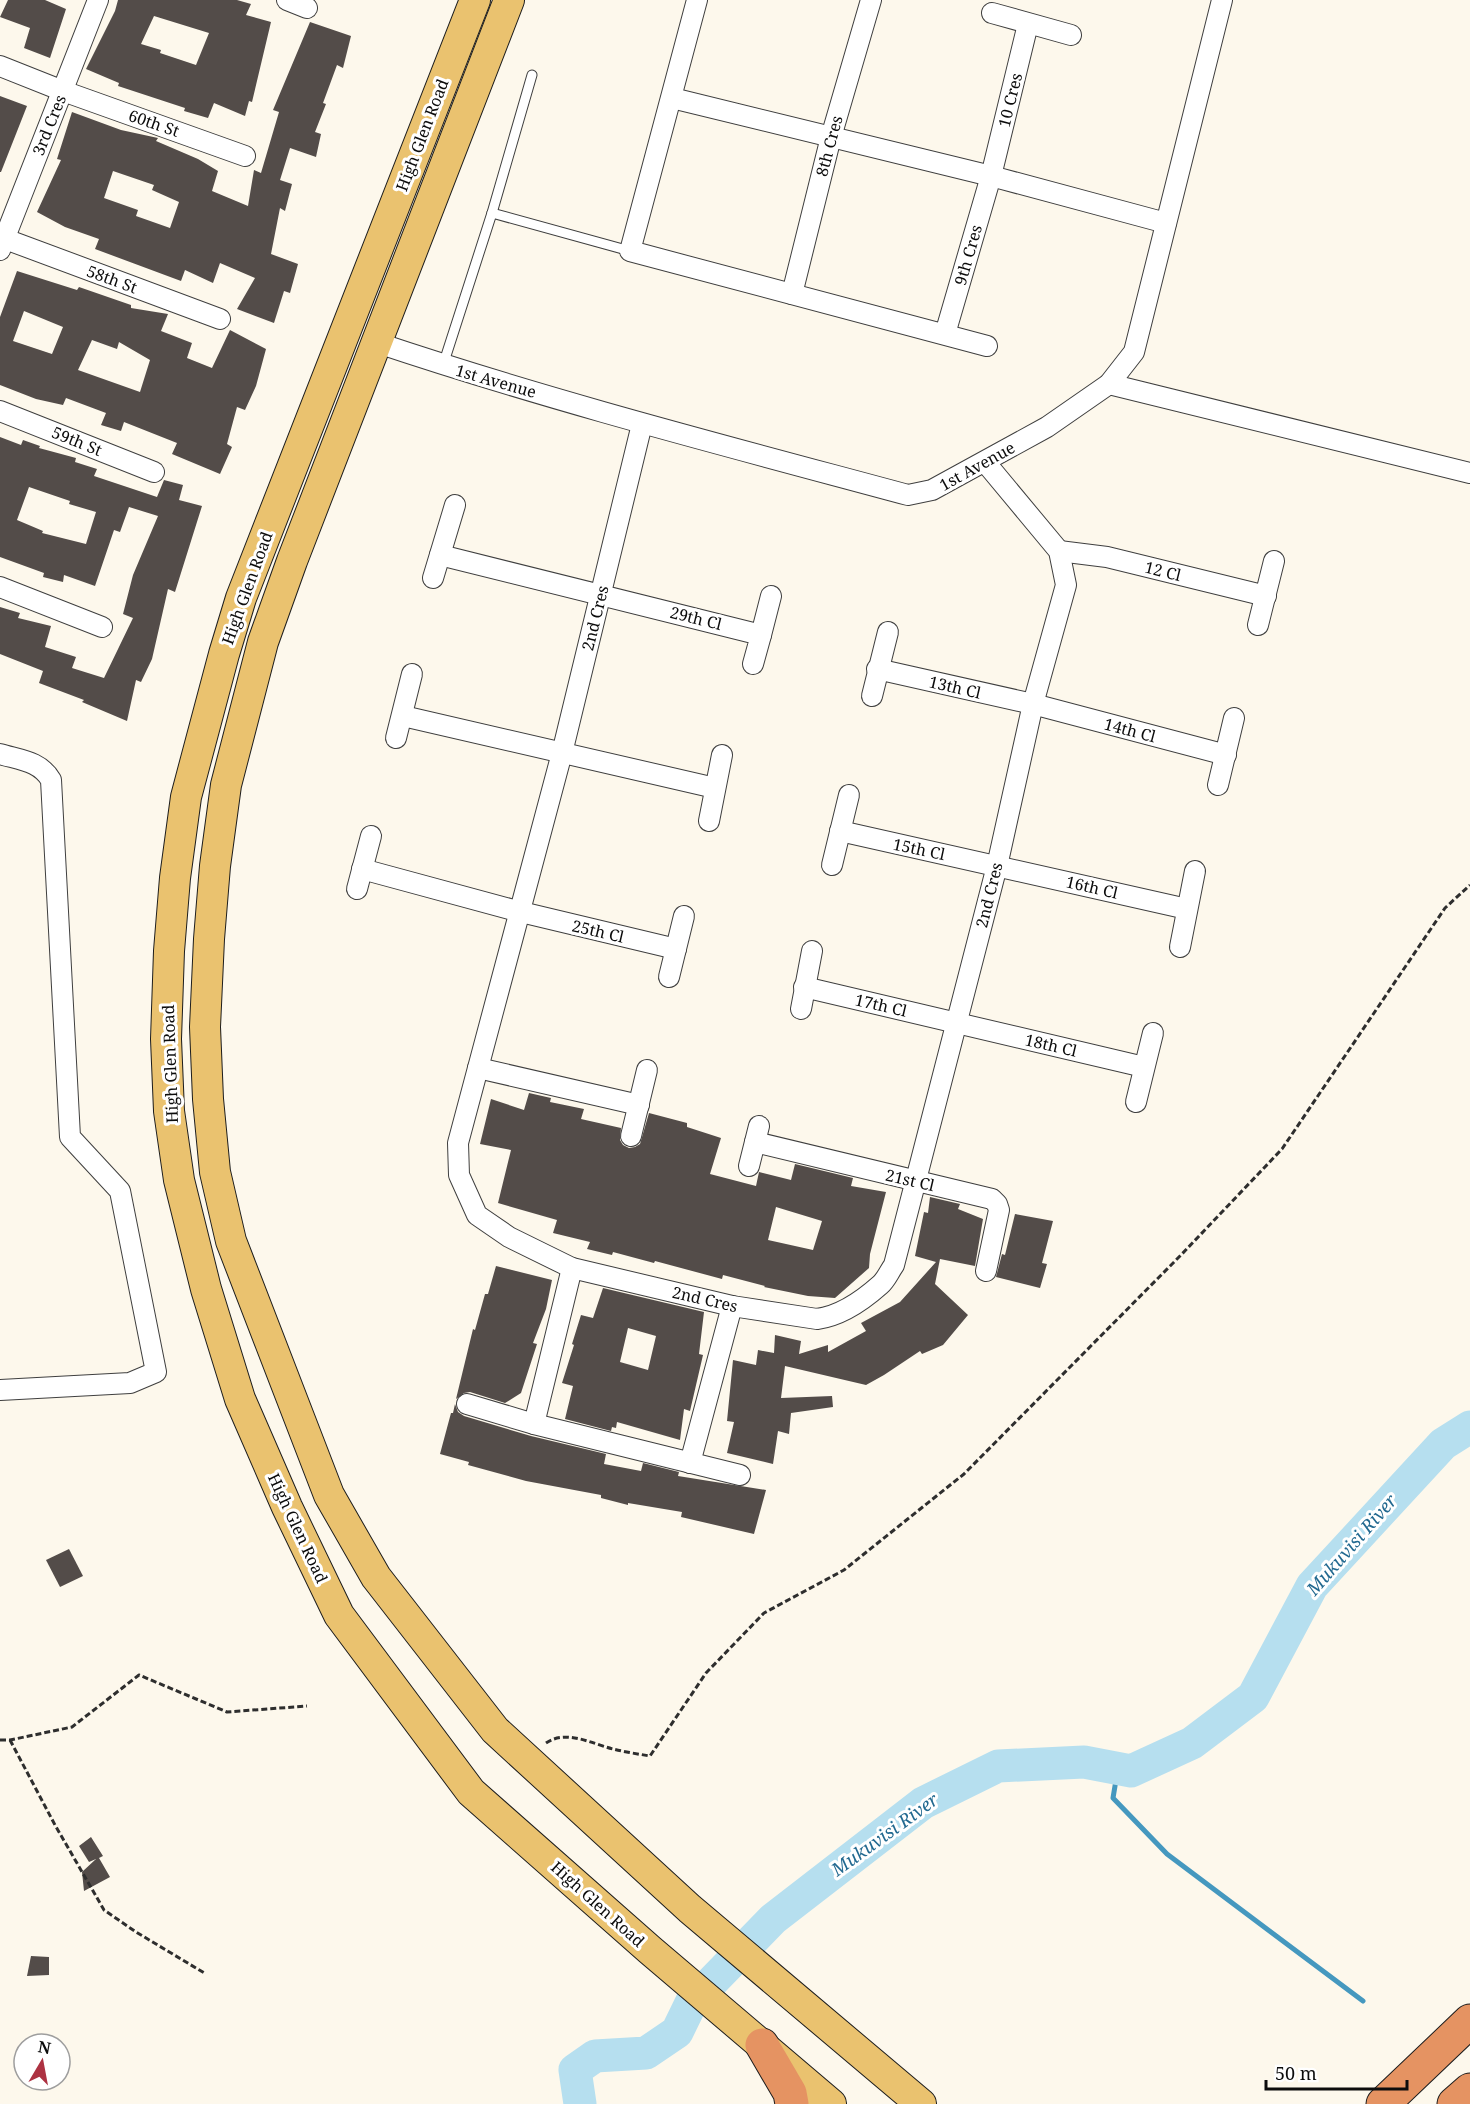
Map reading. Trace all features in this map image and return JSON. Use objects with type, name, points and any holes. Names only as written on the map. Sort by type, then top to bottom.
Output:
[{"type":"highway","points":[[1383,2104],[1470,2021]]},
{"type":"highway","points":[[762,2045],[790,2093],[792,2104]]},
{"type":"highway","points":[[1454,2104],[1470,2090]]},
{"type":"main road","name":"High Glen Road","points":[[475,0],[241,598],[186,797],[176,878],[166,1039],[169,1111],[179,1180],[206,1289],[240,1399],[287,1507],[339,1615],[471,1792],[650,1950],[831,2104]]},
{"type":"main road","name":"High Glen Road","points":[[509,0],[296,550],[263,642],[226,785],[214,877],[205,1027],[208,1099],[215,1172],[231,1241],[329,1495],[376,1577],[495,1730],[690,1910],[921,2104]]},
{"type":"street","name":"3rd Cres","points":[[1,242],[98,0]]},
{"type":"street","points":[[287,0],[307,8]]},
{"type":"street","points":[[698,0],[630,251],[987,346]]},
{"type":"street","name":"8th Cres","points":[[792,294],[831,137],[871,0]]},
{"type":"street","name":"1st Avenue","points":[[375,342],[443,365],[642,424],[908,495],[932,490],[1047,427],[1108,384],[1134,352],[1222,0]]},
{"type":"street","points":[[992,13],[1071,35]]},
{"type":"street","name":"10 Cres","points":[[991,176],[1028,24]]},
{"type":"street","name":"60th St","points":[[0,66],[245,156]]},
{"type":"street","points":[[672,99],[991,176],[1166,223]]},
{"type":"street","name":"9th Cres","points":[[945,334],[991,176]]},
{"type":"street","name":"58th St","points":[[1,242],[220,319]]},
{"type":"street","points":[[1108,384],[1470,473]]},
{"type":"street","name":"59th St","points":[[0,411],[154,472]]},
{"type":"street","name":"2nd Cres","points":[[642,424],[562,753],[458,1143],[459,1175],[477,1215],[509,1237],[572,1268],[732,1306],[817,1319],[829,1318],[841,1313],[882,1284],[894,1265],[997,866],[1033,704],[1065,585],[1059,552],[985,462]]},
{"type":"street","points":[[433,578],[455,505]]},
{"type":"street","name":"12 Cl","points":[[1059,552],[1107,557],[1266,596]]},
{"type":"street","name":"29th Cl","points":[[440,555],[761,635]]},
{"type":"street","points":[[1258,625],[1274,561]]},
{"type":"street","points":[[0,587],[102,627]]},
{"type":"street","points":[[753,664],[771,596]]},
{"type":"street","points":[[872,696],[888,632]]},
{"type":"street","name":"13th Cl","points":[[877,669],[1033,704]]},
{"type":"street","points":[[396,738],[412,674]]},
{"type":"street","name":"14th Cl","points":[[1033,704],[1226,755]]},
{"type":"street","points":[[403,716],[715,788]]},
{"type":"street","points":[[1218,785],[1234,718]]},
{"type":"street","points":[[0,754],[45,769],[51,780],[70,1137],[120,1191],[156,1372],[130,1383],[0,1390]]},
{"type":"street","points":[[710,821],[722,755]]},
{"type":"street","points":[[832,865],[849,795]]},
{"type":"street","name":"15th Cl","points":[[840,831],[997,866]]},
{"type":"street","points":[[357,889],[371,836]]},
{"type":"street","name":"16th Cl","points":[[997,866],[1187,909]]},
{"type":"street","name":"25th Cl","points":[[362,869],[521,912],[676,949]]},
{"type":"street","points":[[1180,947],[1195,871]]},
{"type":"street","points":[[669,977],[684,916]]},
{"type":"street","points":[[801,1010],[812,951]]},
{"type":"street","name":"17th Cl","points":[[804,987],[957,1022]]},
{"type":"street","name":"18th Cl","points":[[957,1022],[1144,1067]]},
{"type":"street","points":[[1136,1102],[1153,1033]]},
{"type":"street","points":[[478,1068],[639,1105]]},
{"type":"street","points":[[631,1136],[647,1070]]},
{"type":"street","name":"21st Cl","points":[[749,1166],[757,1134],[915,1181],[992,1199],[999,1210],[986,1271]]},
{"type":"street","points":[[534,1424],[572,1268]]},
{"type":"street","points":[[690,1462],[732,1306]]},
{"type":"street","points":[[467,1404],[534,1424],[740,1475]]},
{"type":"lane","points":[[443,365],[492,213],[532,75]]},
{"type":"lane","points":[[492,213],[630,251]]},
{"type":"path","points":[[524,1757],[552,1738],[573,1737],[615,1750],[651,1756],[706,1673],[764,1613],[844,1570],[964,1474],[1181,1256],[1282,1149],[1445,908],[1470,885]]},
{"type":"path","points":[[0,1740],[72,1727],[139,1675],[227,1712],[307,1706]]},
{"type":"path","points":[[10,1740],[104,1910],[206,1974]]},
{"type":"building","points":[[8,0],[45,0],[66,9],[50,58],[24,48],[30,28],[0,17]]},
{"type":"building","points":[[118,0],[237,0],[251,4],[246,15],[271,22],[252,102],[249,101],[245,116],[214,103],[208,118],[184,111],[185,108],[118,86],[119,83],[86,69],[115,11]],"holes":[[[154,16],[209,33],[196,65],[141,44]]]},
{"type":"building","points":[[310,22],[351,36],[343,68],[337,65],[323,103],[326,104],[315,132],[321,134],[316,157],[290,148],[280,180],[292,184],[285,211],[280,208],[271,254],[298,264],[290,293],[284,291],[274,323],[237,309],[255,278],[220,263],[213,283],[185,270],[181,281],[95,249],[99,239],[65,227],[37,212],[61,160],[57,159],[72,112],[121,130],[158,138],[156,141],[198,159],[218,171],[212,191],[248,206],[254,170],[261,173],[279,112],[273,110]],"holes":[[[113,171],[154,185],[152,190],[179,202],[170,228],[136,216],[138,210],[104,198]]]},
{"type":"building","points":[[0,96],[27,106],[1,172],[0,172]]},
{"type":"building","points":[[17,271],[77,290],[79,287],[131,305],[131,308],[168,314],[161,331],[192,343],[187,358],[212,368],[230,330],[266,349],[256,386],[245,410],[237,407],[227,444],[232,447],[220,474],[172,454],[177,443],[124,422],[121,431],[101,425],[106,413],[66,398],[63,405],[36,399],[0,385],[0,317]],"holes":[[[24,311],[63,327],[52,354],[13,341]],[[92,340],[117,349],[119,342],[150,360],[140,392],[78,370]]]},
{"type":"building","points":[[0,437],[21,445],[23,440],[40,446],[39,448],[76,458],[75,462],[97,469],[94,476],[157,497],[164,480],[183,485],[179,500],[202,506],[175,592],[168,589],[152,659],[141,682],[136,680],[127,721],[82,702],[84,700],[39,683],[43,671],[0,654],[0,607],[20,613],[18,618],[51,626],[45,647],[76,657],[72,668],[104,678],[133,618],[123,614],[133,575],[158,516],[129,507],[120,532],[114,530],[95,586],[64,575],[63,582],[43,577],[44,573],[0,557]],"holes":[[[29,487],[70,501],[69,504],[96,512],[86,544],[42,533],[43,531],[17,520]]]},
{"type":"building","points":[[529,1093],[551,1098],[550,1102],[584,1109],[581,1119],[621,1128],[620,1140],[629,1148],[640,1144],[649,1113],[687,1123],[687,1127],[721,1138],[710,1174],[756,1186],[759,1172],[791,1180],[795,1164],[853,1178],[851,1186],[886,1192],[870,1254],[869,1268],[835,1298],[808,1296],[764,1287],[723,1275],[722,1279],[655,1261],[654,1263],[613,1252],[612,1255],[587,1249],[590,1242],[553,1233],[557,1220],[498,1203],[511,1150],[480,1144],[491,1099],[524,1110]],"holes":[[[776,1207],[822,1221],[813,1250],[768,1240]]]},
{"type":"building","points":[[930,1197],[960,1204],[958,1209],[983,1219],[975,1266],[940,1259],[935,1284],[968,1315],[943,1345],[922,1354],[920,1351],[866,1385],[785,1366],[781,1398],[832,1396],[833,1407],[791,1413],[789,1434],[778,1431],[773,1464],[727,1453],[734,1422],[727,1421],[733,1360],[756,1365],[758,1350],[774,1353],[775,1335],[801,1341],[799,1354],[828,1345],[828,1352],[866,1331],[861,1323],[900,1302],[936,1262],[915,1256],[924,1212],[928,1213]]},
{"type":"building","points":[[1015,1214],[1053,1221],[1042,1263],[1047,1264],[1040,1288],[996,1277],[1002,1254],[1005,1255]]},
{"type":"building","points":[[496,1266],[552,1280],[546,1309],[533,1343],[537,1344],[521,1393],[505,1403],[470,1392],[456,1399],[473,1329],[475,1330]]},
{"type":"building","points":[[603,1288],[704,1312],[699,1354],[703,1355],[690,1411],[684,1409],[680,1440],[617,1422],[616,1428],[612,1427],[611,1431],[565,1419],[573,1386],[562,1383],[574,1345],[572,1344],[581,1315],[593,1318]],"holes":[[[628,1328],[656,1336],[648,1370],[620,1362]]]},
{"type":"building","points":[[455,1404],[458,1412],[464,1416],[531,1436],[606,1454],[604,1464],[641,1471],[643,1463],[679,1472],[678,1476],[766,1490],[754,1534],[681,1517],[682,1512],[628,1503],[628,1505],[601,1498],[601,1495],[526,1481],[468,1465],[469,1462],[440,1454]]},
{"type":"building","points":[[69,1549],[83,1576],[60,1587],[46,1560]]},
{"type":"building","points":[[91,1837],[103,1856],[99,1858],[110,1877],[84,1891],[82,1872],[96,1859],[89,1862],[79,1846]]},
{"type":"building","points":[[31,1956],[49,1957],[49,1975],[27,1976]]},
{"type":"waterway","name":"Mukuvisi River","points":[[580,2104],[575,2070],[595,2056],[646,2053],[677,2032],[695,1995],[702,1992],[773,1919],[923,1803],[998,1766],[1084,1762],[1131,1771],[1192,1743],[1253,1697],[1312,1586],[1443,1444],[1470,1427]]},
{"type":"waterway","points":[[1118,1768],[1113,1798],[1167,1854],[1363,2001]]}]
